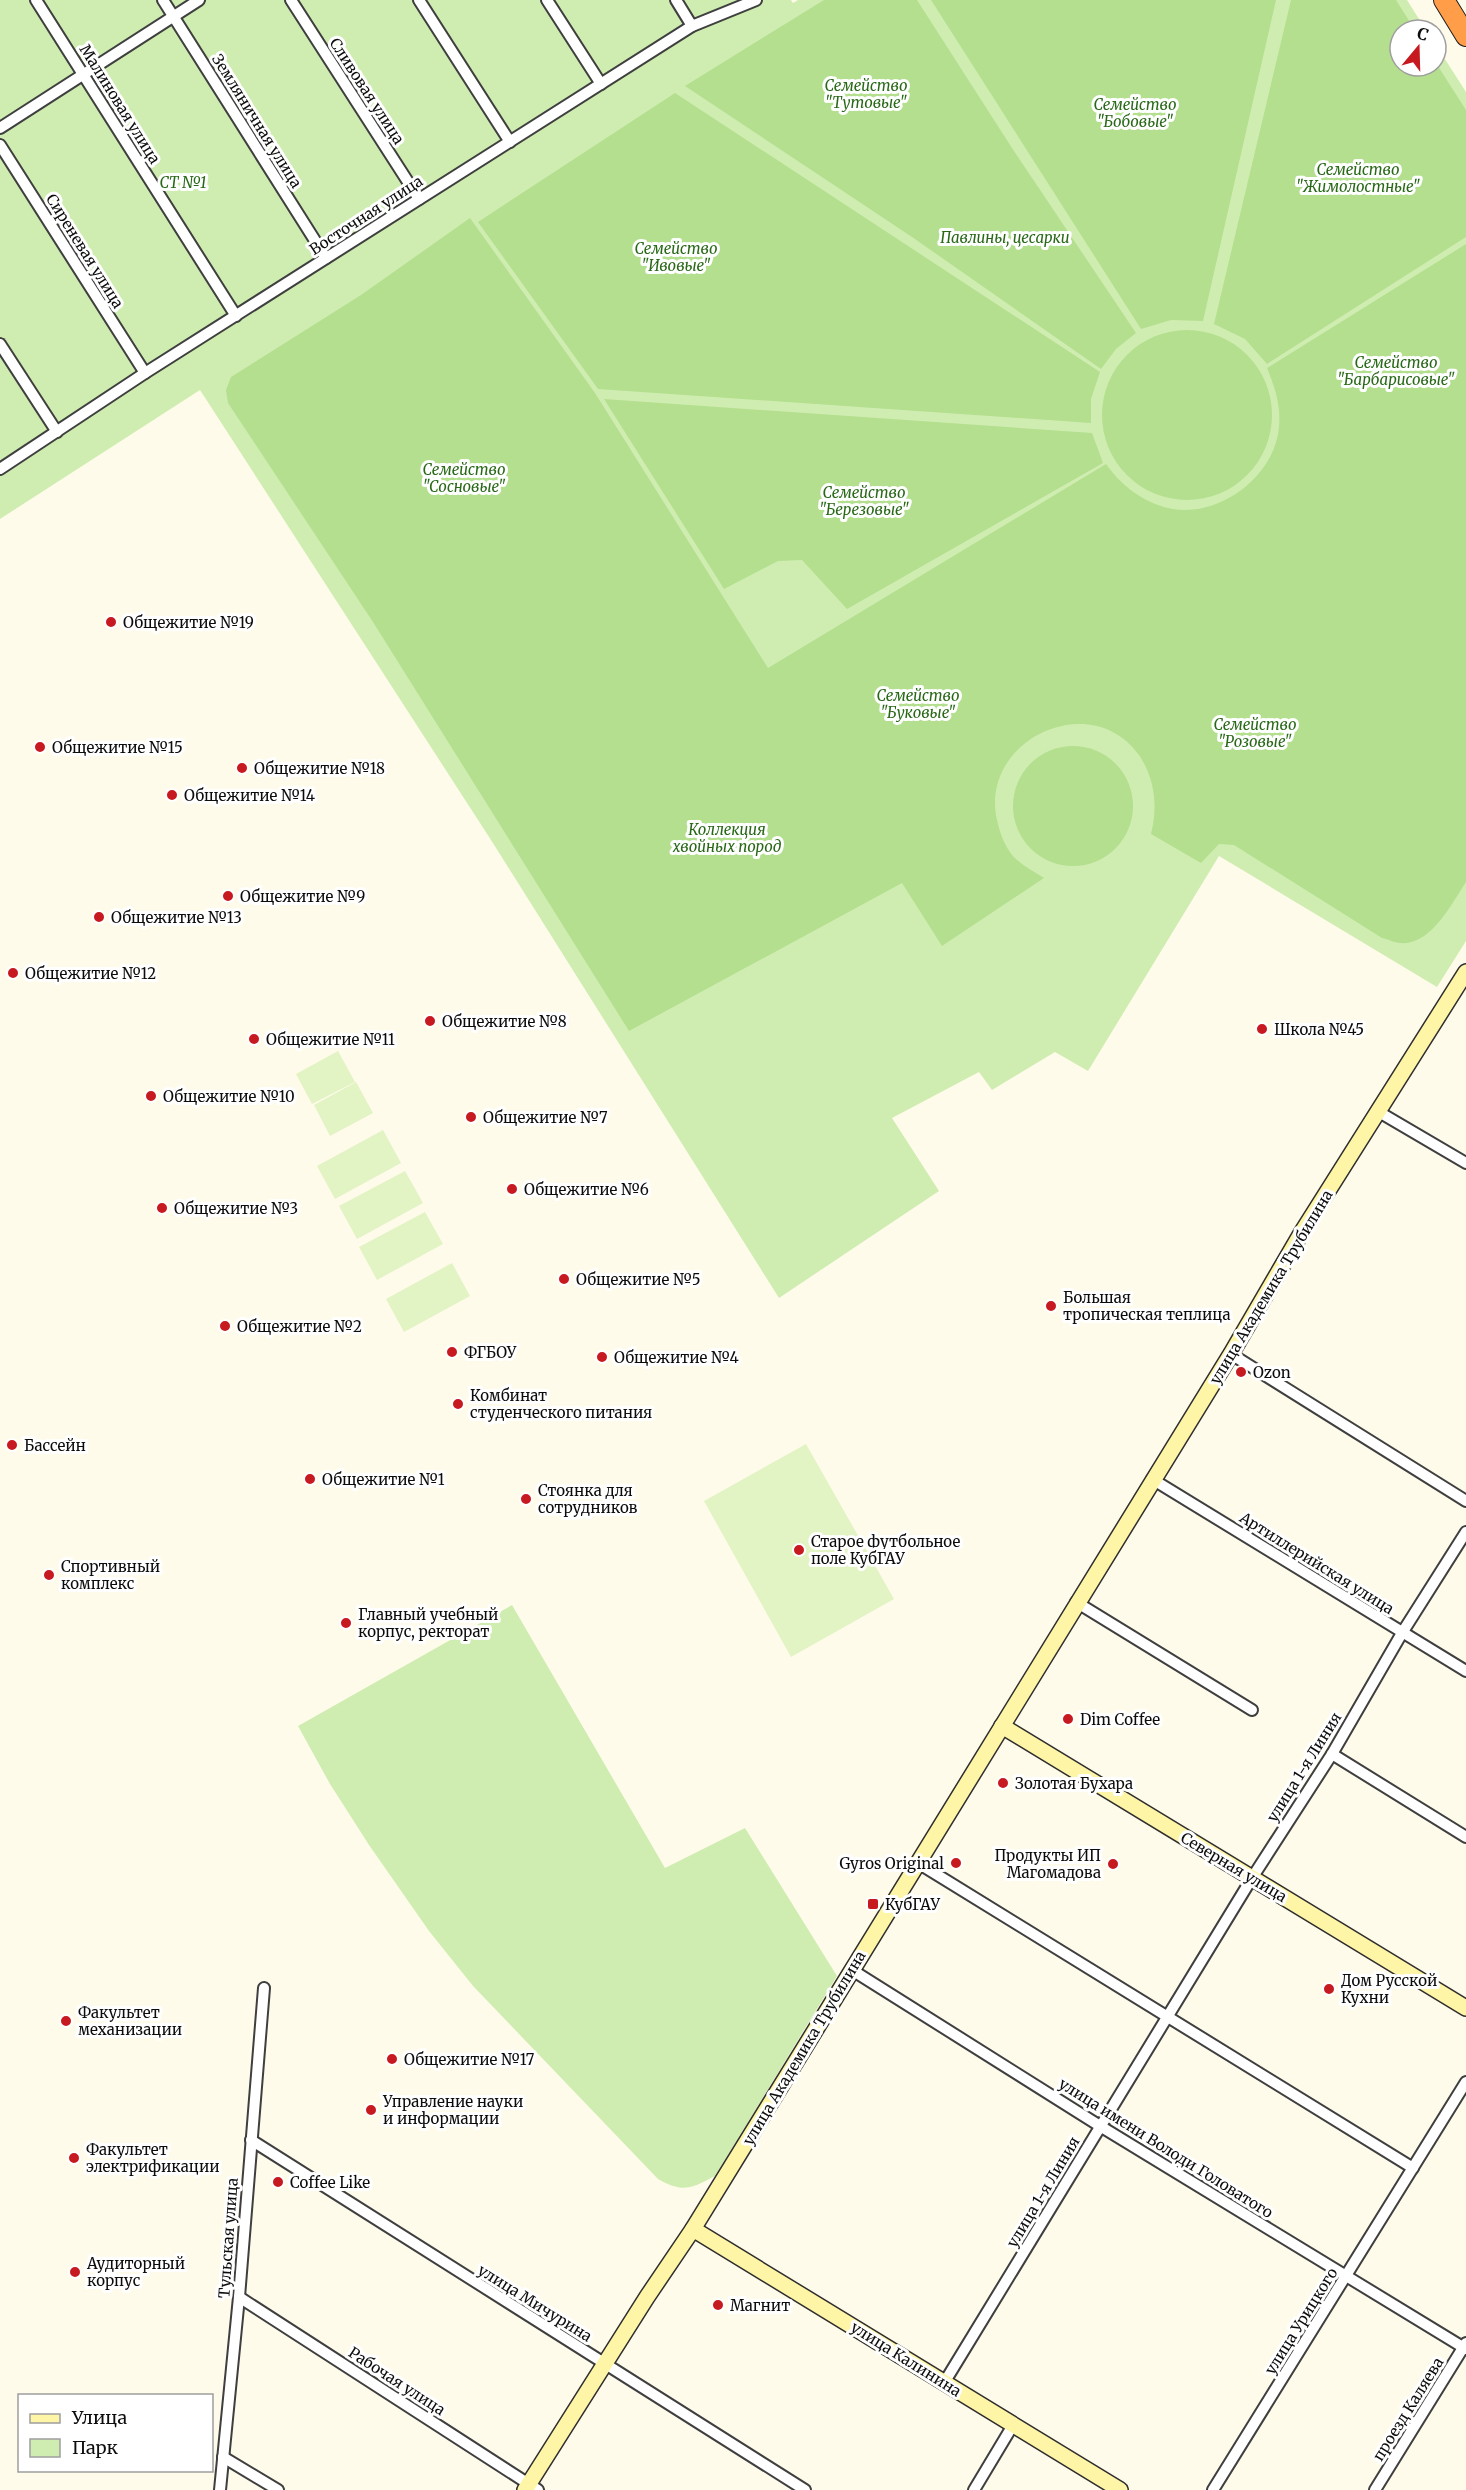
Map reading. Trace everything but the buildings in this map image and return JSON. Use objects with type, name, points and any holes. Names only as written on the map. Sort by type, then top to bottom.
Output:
[{"type":"highway","points":[[1444,0],[1466,36]]},
{"type":"main road","name":"улица Академика Трубилина","points":[[531,2488],[604,2364],[693,2229],[1076,1602],[1231,1354],[1302,1232],[1463,982]]},
{"type":"main road","name":"Северная улица","points":[[1002,1726],[1466,2008]]},
{"type":"main road","name":"улица Калинина","points":[[693,2229],[1120,2490]]},
{"type":"street","name":"Малиновая улица","points":[[36,0],[236,316]]},
{"type":"street","name":"Земляничная улица","points":[[163,0],[326,258]]},
{"type":"street","points":[[0,128],[199,0]]},
{"type":"street","name":"Сливовая улица","points":[[291,0],[419,199]]},
{"type":"street","points":[[419,0],[510,142]]},
{"type":"street","points":[[547,0],[601,84]]},
{"type":"street","points":[[676,0],[692,26]]},
{"type":"street","name":"Восточная улица","points":[[0,469],[145,373],[692,26],[756,0]]},
{"type":"street","name":"Сиреневая улица","points":[[0,145],[145,373]]},
{"type":"street","points":[[0,344],[57,432]]},
{"type":"street","points":[[1379,1112],[1466,1163]]},
{"type":"street","points":[[1231,1354],[1466,1501]]},
{"type":"street","name":"Артиллерийская улица","points":[[1152,1479],[1466,1671]]},
{"type":"street","name":"улица 1-я Линия","points":[[945,2383],[1100,2126],[1252,1878],[1332,1754],[1402,1633],[1466,1532]]},
{"type":"street","points":[[1076,1602],[1252,1710]]},
{"type":"street","points":[[1332,1754],[1466,1838]]},
{"type":"street","points":[[918,1863],[1413,2168]]},
{"type":"street","name":"улица имени Володи Головатого","points":[[852,1970],[1100,2126],[1465,2347]]},
{"type":"street","name":"Тульская улица","points":[[220,2490],[239,2297],[264,1988]]},
{"type":"street","name":"улица Урицкого","points":[[1213,2490],[1466,2082]]},
{"type":"street","name":"улица Мичурина","points":[[251,2140],[805,2490]]},
{"type":"street","name":"Рабочая улица","points":[[239,2297],[531,2488]]},
{"type":"street","name":"проезд Каляева","points":[[1375,2490],[1465,2347]]},
{"type":"street","points":[[974,2490],[1013,2425]]},
{"type":"street","points":[[223,2457],[278,2490]]},
{"type":"green space","points":[[0,0],[791,0],[793,3],[798,0],[1407,0],[1418,18],[1388,18],[1388,78],[1448,78],[1448,64],[1466,92],[1466,941],[1437,987],[1219,856],[1088,1071],[1055,1052],[992,1090],[979,1072],[892,1118],[939,1191],[779,1298],[491,840],[200,390],[0,519]]},
{"type":"green space","name":"Семейство \"Тутовые\"","points":[[824,0],[917,0],[1012,148],[1136,333],[1116,349],[1101,369],[912,237],[685,86]]},
{"type":"green space","name":"Семейство \"Бобовые\"","points":[[931,0],[1276,0],[1203,321],[1171,320],[1141,329]]},
{"type":"green space","name":"Семейство \"Жимолостные\"","points":[[1291,0],[1396,0],[1407,18],[1388,18],[1388,78],[1446,78],[1466,110],[1466,237],[1267,364],[1245,339],[1214,324]]},
{"type":"green space","name":"Семейство \"Ивовые\"","points":[[675,93],[1100,372],[1091,399],[1091,423],[598,389],[478,222]]},
{"type":"green space","points":[[470,218],[595,393],[768,668],[1106,464],[1131,490],[1164,507],[1183,510],[1202,508],[1221,502],[1239,492],[1254,479],[1275,446],[1279,427],[1279,411],[1267,368],[1466,244],[1466,882],[1447,911],[1431,931],[1421,938],[1398,943],[1382,938],[1234,845],[1219,844],[1201,863],[1151,834],[1154,793],[1149,774],[1139,755],[1118,735],[1093,725],[1067,725],[1042,733],[1020,748],[1003,769],[995,795],[998,824],[1007,848],[1020,863],[1044,878],[942,946],[902,883],[629,1031],[373,622],[228,403],[226,390],[231,377],[361,295]]},
{"type":"green space","points":[[1187,330],[1220,336],[1247,355],[1266,382],[1272,415],[1266,448],[1247,475],[1220,494],[1187,500],[1154,494],[1127,475],[1108,448],[1102,415],[1108,382],[1127,355],[1154,336]]},
{"type":"green space","name":"Семейство \"Березовые\"","points":[[604,399],[1092,433],[1103,463],[847,609],[802,560],[778,561],[724,589]]},
{"type":"green space","points":[[1073,746],[1096,751],[1115,764],[1128,783],[1133,806],[1128,829],[1115,848],[1096,861],[1073,866],[1050,861],[1031,848],[1018,829],[1013,806],[1018,783],[1031,764],[1050,751]]},
{"type":"green space","points":[[338,1051],[355,1082],[312,1104],[296,1074]]},
{"type":"green space","points":[[356,1082],[373,1113],[330,1136],[314,1105]]},
{"type":"green space","points":[[383,1130],[401,1163],[335,1199],[317,1166]]},
{"type":"green space","points":[[405,1171],[423,1203],[357,1239],[339,1206]]},
{"type":"green space","points":[[425,1212],[443,1244],[377,1280],[359,1247]]},
{"type":"green space","points":[[452,1263],[470,1296],[404,1332],[386,1299]]},
{"type":"green space","name":"Старое футбольное поле КубГАУ","points":[[806,1444],[894,1599],[791,1657],[704,1501]]},
{"type":"green space","points":[[512,1605],[665,1868],[745,1828],[837,1976],[715,2176],[693,2186],[680,2188],[658,2179],[473,1986],[429,1931],[369,1845],[330,1784],[298,1726]]},
{"type":"place","name":"Общежитие №19","points":[[111,622]]},
{"type":"place","name":"Общежитие №15","points":[[40,747]]},
{"type":"place","name":"Общежитие №18","points":[[242,768]]},
{"type":"place","name":"Общежитие №14","points":[[172,795]]},
{"type":"place","name":"Общежитие №9","points":[[228,896]]},
{"type":"place","name":"Общежитие №13","points":[[99,917]]},
{"type":"place","name":"Общежитие №12","points":[[13,973]]},
{"type":"place","name":"Общежитие №8","points":[[430,1021]]},
{"type":"place","name":"Школа №45","points":[[1262,1029]]},
{"type":"place","name":"Общежитие №11","points":[[254,1039]]},
{"type":"place","name":"Общежитие №10","points":[[151,1096]]},
{"type":"place","name":"Общежитие №7","points":[[471,1117]]},
{"type":"place","name":"Общежитие №6","points":[[512,1189]]},
{"type":"place","name":"Общежитие №3","points":[[162,1208]]},
{"type":"place","name":"Общежитие №5","points":[[564,1279]]},
{"type":"place","name":"Большая тропическая теплица","points":[[1051,1306]]},
{"type":"place","name":"Общежитие №2","points":[[225,1326]]},
{"type":"place","name":"ФГБОУ","points":[[452,1352]]},
{"type":"place","name":"Общежитие №4","points":[[602,1357]]},
{"type":"place","name":"Ozon","points":[[1241,1372]]},
{"type":"place","name":"Комбинат студенческого питания","points":[[458,1404]]},
{"type":"place","name":"Бассейн","points":[[12,1445]]},
{"type":"place","name":"Общежитие №1","points":[[310,1479]]},
{"type":"place","name":"Стоянка для сотрудников","points":[[526,1499]]},
{"type":"place","name":"Старое футбольное поле КубГАУ","points":[[799,1550]]},
{"type":"place","name":"Спортивный комплекс","points":[[49,1575]]},
{"type":"place","name":"Главный учебный корпус, ректорат","points":[[346,1623]]},
{"type":"place","name":"Dim Coffee","points":[[1068,1719]]},
{"type":"place","name":"Золотая Бухара","points":[[1003,1783]]},
{"type":"place","name":"Gyros Original","points":[[956,1863]]},
{"type":"place","name":"Продукты ИП Магомадова","points":[[1113,1864]]},
{"type":"place","name":"КубГАУ","points":[[873,1904]]},
{"type":"place","name":"Дом Русской Кухни","points":[[1329,1989]]},
{"type":"place","name":"Факультет механизации","points":[[66,2021]]},
{"type":"place","name":"Общежитие №17","points":[[392,2059]]},
{"type":"place","name":"Управление науки и информации","points":[[371,2110]]},
{"type":"place","name":"Факультет электрификации","points":[[74,2158]]},
{"type":"place","name":"Coffee Like","points":[[278,2182]]},
{"type":"place","name":"Аудиторный корпус","points":[[75,2272]]},
{"type":"place","name":"Магнит","points":[[718,2305]]},
{"type":"park label","name":"СТ №1","points":[[183,182]]},
{"type":"park label","name":"Павлины, цесарки","points":[[1005,237]]},
{"type":"park label","name":"Семейство \"Барбарисовые\"","points":[[1396,370]]},
{"type":"park label","name":"Семейство \"Сосновые\"","points":[[464,478]]},
{"type":"park label","name":"Семейство \"Буковые\"","points":[[918,704]]},
{"type":"park label","name":"Семейство \"Розовые\"","points":[[1255,732]]},
{"type":"park label","name":"Коллекция хвойных пород","points":[[727,838]]}]
